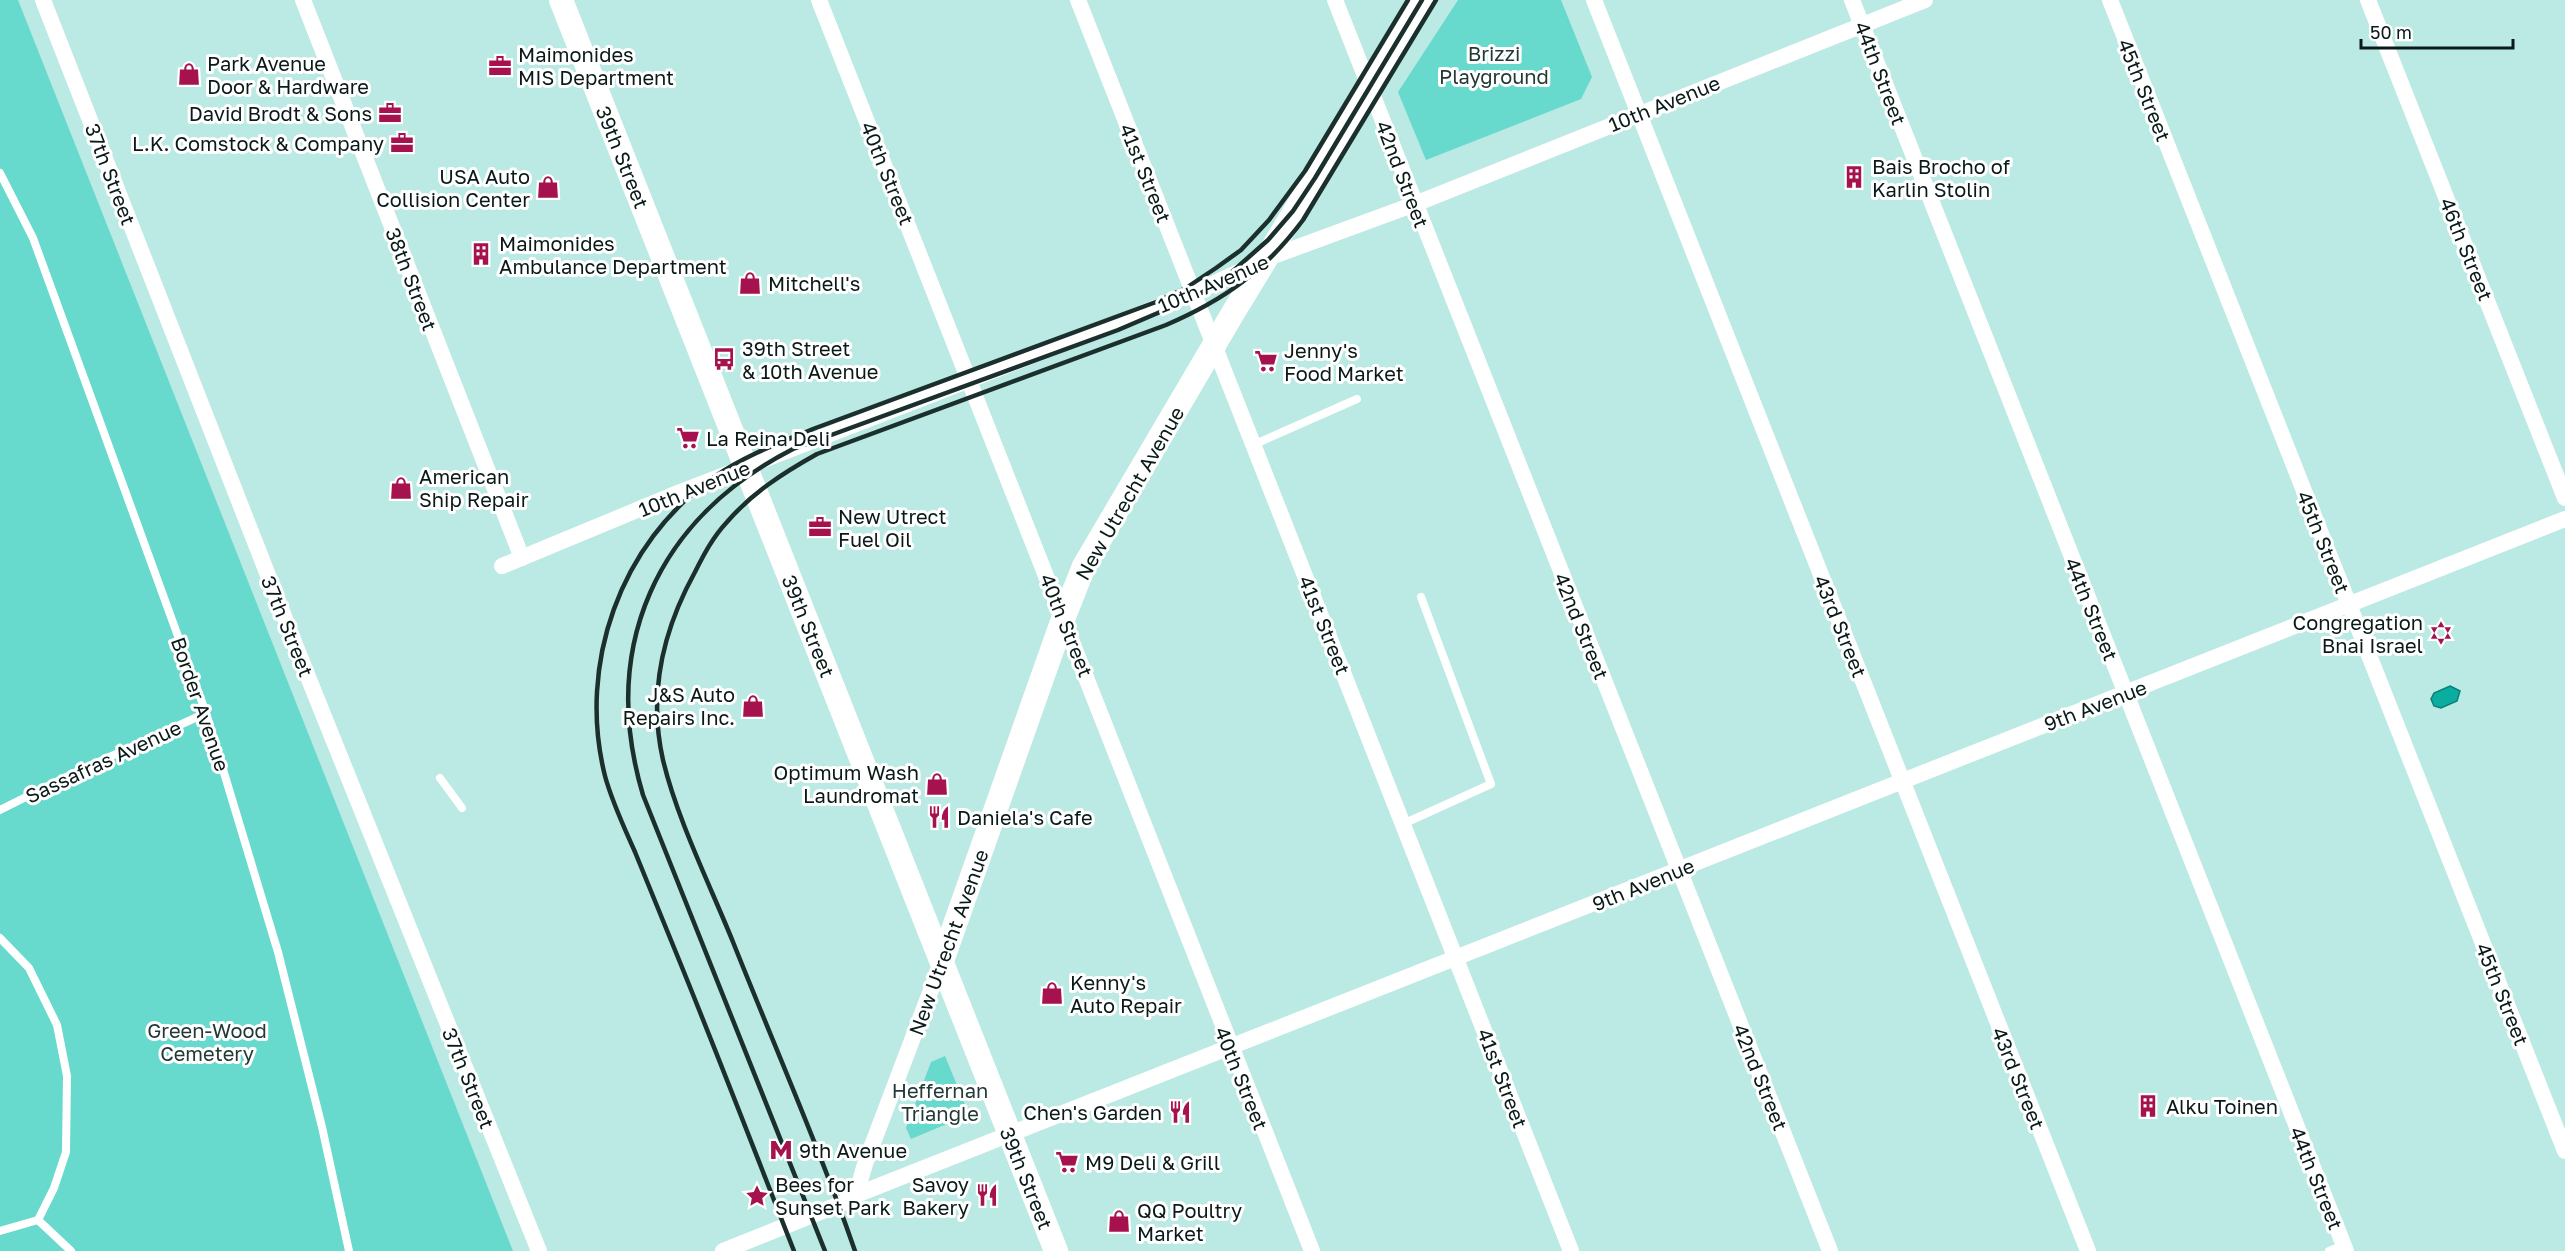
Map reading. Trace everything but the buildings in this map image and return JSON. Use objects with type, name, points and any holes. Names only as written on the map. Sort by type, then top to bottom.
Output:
[{"type":"main road","name":"39th Street","points":[[561,0],[1056,1251]]},
{"type":"main road","name":"New Utrecht Avenue","points":[[942,961],[1063,619],[1084,566],[1423,0]]},
{"type":"street","name":"37th Street","points":[[43,0],[298,652],[539,1251]]},
{"type":"street","name":"38th Street","points":[[303,0],[522,558]]},
{"type":"street","name":"40th Street","points":[[819,0],[1230,1048],[1312,1251]]},
{"type":"street","name":"41st Street","points":[[1078,0],[1571,1251]]},
{"type":"street","name":"42nd Street","points":[[1335,0],[1830,1251]]},
{"type":"street","name":"43rd Street","points":[[1594,0],[2088,1251]]},
{"type":"street","name":"44th Street","points":[[1852,0],[2126,693],[2340,1249]]},
{"type":"street","name":"10th Avenue","points":[[502,566],[745,467],[1194,293],[1269,258],[1415,204],[1925,0]]},
{"type":"street","name":"45th Street","points":[[2110,0],[2565,1151]]},
{"type":"street","name":"46th Street","points":[[2368,0],[2565,498]]},
{"type":"street","name":"9th Avenue","points":[[723,1251],[853,1197],[2565,519]]},
{"type":"street","name":"New Utrecht Avenue","points":[[853,1197],[942,961]]},
{"type":"lane","name":"Border Avenue","points":[[0,173],[33,238],[206,713],[278,952],[322,1127],[349,1251]]},
{"type":"lane","points":[[1253,445],[1357,399]]},
{"type":"lane","points":[[1403,824],[1491,784],[1422,597]]},
{"type":"lane","name":"Sassafras Avenue","points":[[0,810],[69,775],[206,713]]},
{"type":"lane","points":[[440,778],[462,808]]},
{"type":"lane","points":[[0,938],[29,968],[57,1025],[67,1076],[66,1152],[54,1188],[38,1220],[0,1231]]},
{"type":"lane","points":[[38,1220],[71,1251]]},
{"type":"green space","name":"Green-Wood Cemetery","points":[[0,0],[18,0],[513,1251],[0,1251]]},
{"type":"green space","name":"Brizzi Playground","points":[[1458,0],[1561,0],[1592,77],[1581,99],[1426,160],[1398,92]]},
{"type":"green space","name":"Heffernan Triangle","points":[[945,1056],[966,1107],[961,1118],[911,1139],[906,1128],[931,1062]]},
{"type":"shaded area","points":[[2450,686],[2460,691],[2457,701],[2441,708],[2434,706],[2431,699],[2434,693]]},
{"type":"railway","points":[[794,1251],[605,776],[598,734],[597,692],[602,650],[614,610],[631,571],[653,536],[681,504],[714,477],[737,463],[813,429],[1156,302],[1186,288],[1241,250],[1269,220],[1305,171],[1408,0]]},
{"type":"railway","points":[[825,1251],[643,795],[631,741],[629,688],[635,639],[650,593],[674,550],[706,512],[745,478],[793,449],[1118,330],[1193,298],[1224,279],[1268,240],[1293,211],[1422,0]]},
{"type":"railway","points":[[855,1251],[811,1135],[685,828],[663,760],[657,711],[661,663],[674,617],[684,594],[713,540],[737,512],[769,484],[817,454],[1166,325],[1207,305],[1242,282],[1274,254],[1303,220],[1436,0]]},
{"type":"place","name":"Maimonides MIS Department","points":[[500,66]]},
{"type":"place","name":"Park Avenue Door & Hardware","points":[[189,74]]},
{"type":"place","name":"David Brodt & Sons","points":[[390,113]]},
{"type":"place","name":"L.K. Comstock & Company","points":[[402,143]]},
{"type":"place","name":"Bais Brocho of Karlin Stolin","points":[[1854,177]]},
{"type":"place","name":"USA Auto Collision Center","points":[[548,187]]},
{"type":"place","name":"Maimonides Ambulance Department","points":[[481,254]]},
{"type":"place","name":"Mitchell's","points":[[750,283]]},
{"type":"place","name":"39th Street & 10th Avenue","points":[[724,359]]},
{"type":"place","name":"Jenny's Food Market","points":[[1266,361]]},
{"type":"place","name":"La Reina Deli","points":[[688,438]]},
{"type":"place","name":"American Ship Repair","points":[[401,488]]},
{"type":"place","name":"New Utrect Fuel Oil","points":[[820,527]]},
{"type":"place","name":"Congregation Bnai Israel","points":[[2441,633]]},
{"type":"place","name":"J&S Auto Repairs Inc.","points":[[753,706]]},
{"type":"place","name":"Optimum Wash Laundromat","points":[[937,784]]},
{"type":"place","name":"Daniela's Cafe","points":[[939,817]]},
{"type":"place","name":"Kenny's Auto Repair","points":[[1052,993]]},
{"type":"place","name":"Alku Toinen","points":[[2148,1106]]},
{"type":"place","name":"Chen's Garden","points":[[1180,1112]]},
{"type":"place","name":"9th Avenue","points":[[781,1150]]},
{"type":"place","name":"M9 Deli & Grill","points":[[1067,1162]]},
{"type":"place","name":"Savoy Bakery","points":[[987,1195]]},
{"type":"place","name":"Bees for Sunset Park","points":[[757,1196]]},
{"type":"place","name":"QQ Poultry Market","points":[[1119,1221]]}]
